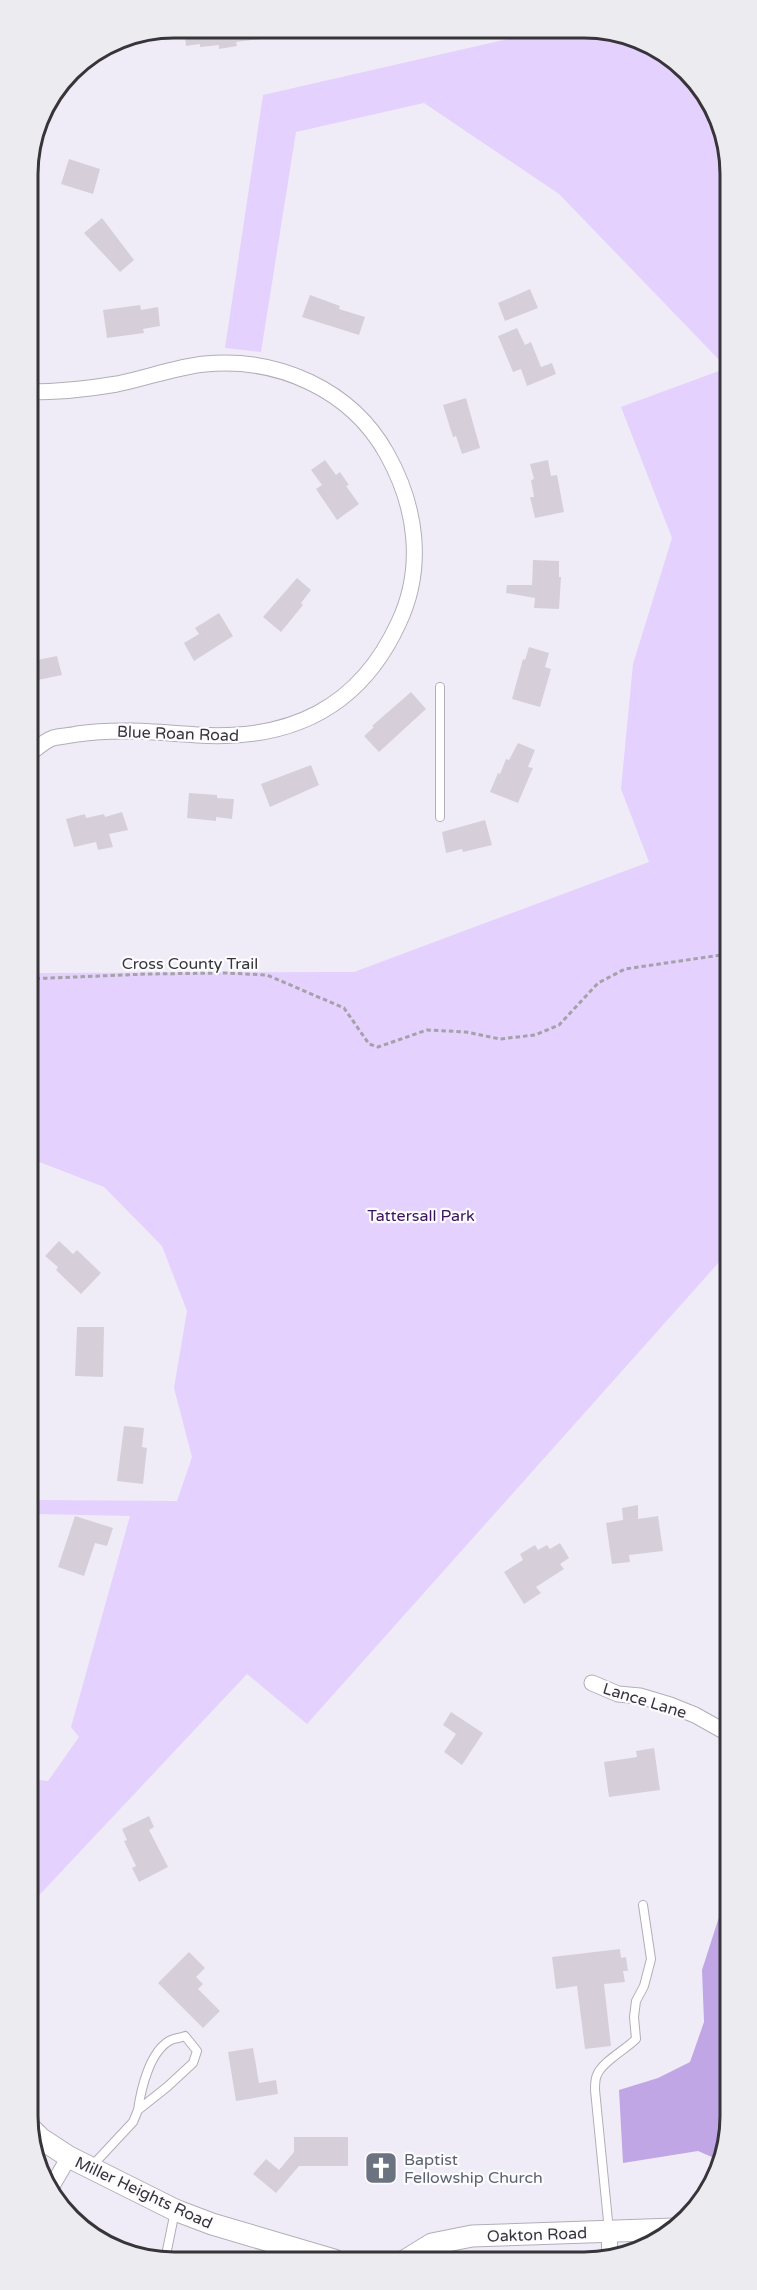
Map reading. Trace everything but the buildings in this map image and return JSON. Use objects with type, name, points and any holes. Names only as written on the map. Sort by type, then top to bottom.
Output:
[{"type":"street","name":"Blue Roan Road","points":[[38,391],[86,389],[208,363],[254,365],[285,372],[314,383],[353,410],[384,448],[405,494],[414,528],[415,545],[413,581],[388,645],[378,662],[360,682],[335,703],[315,715],[293,725],[238,736],[139,730],[91,732],[51,738],[38,748]]},
{"type":"street","name":"Lance Lane","points":[[592,1683],[618,1694],[640,1696],[679,1708],[719,1729]]},
{"type":"street","name":"Miller Heights Road","points":[[39,2137],[69,2157],[175,2210],[212,2224],[307,2252]]},
{"type":"street","points":[[55,2181],[69,2157]]},
{"type":"street","name":"Oakton Road","points":[[419,2252],[432,2244],[472,2236],[657,2230]]},
{"type":"street","points":[[609,2232],[610,2250]]},
{"type":"lane","points":[[440,687],[440,817]]},
{"type":"lane","points":[[609,2232],[595,2090],[597,2076],[608,2062],[626,2050],[636,2039],[634,2017],[636,2001],[644,1986],[651,1959],[643,1905]]},
{"type":"lane","points":[[90,2168],[133,2122],[138,2110],[140,2094],[153,2059],[169,2041],[185,2036],[197,2051],[193,2063],[138,2110]]},
{"type":"lane","points":[[167,2252],[175,2210]]},
{"type":"path","name":"Cross County Trail","points":[[38,979],[147,974],[267,975],[344,1008],[369,1044],[378,1047],[427,1030],[466,1032],[500,1039],[535,1035],[559,1025],[598,983],[625,969],[720,955]]},
{"type":"green space","name":"Tattersall Park","points":[[512,38],[610,40],[651,56],[680,77],[691,91],[709,122],[717,147],[720,174],[720,361],[559,194],[424,103],[296,132],[261,352],[225,348],[263,95]]},
{"type":"green space","name":"Tattersall Park","points":[[720,371],[719,1262],[307,1724],[247,1674],[38,1896],[38,1780],[48,1781],[79,1737],[71,1727],[130,1516],[38,1514],[39,1500],[177,1501],[192,1457],[174,1388],[187,1311],[162,1246],[104,1187],[38,1161],[38,973],[354,972],[649,862],[621,789],[633,664],[672,538],[621,407]]},
{"type":"shaded area","points":[[719,1917],[719,2125],[713,2157],[698,2151],[623,2163],[619,2090],[658,2078],[690,2062],[704,2022],[702,1970]]},
{"type":"place","name":"Baptist Fellowship Church","points":[[381,2168]]}]
